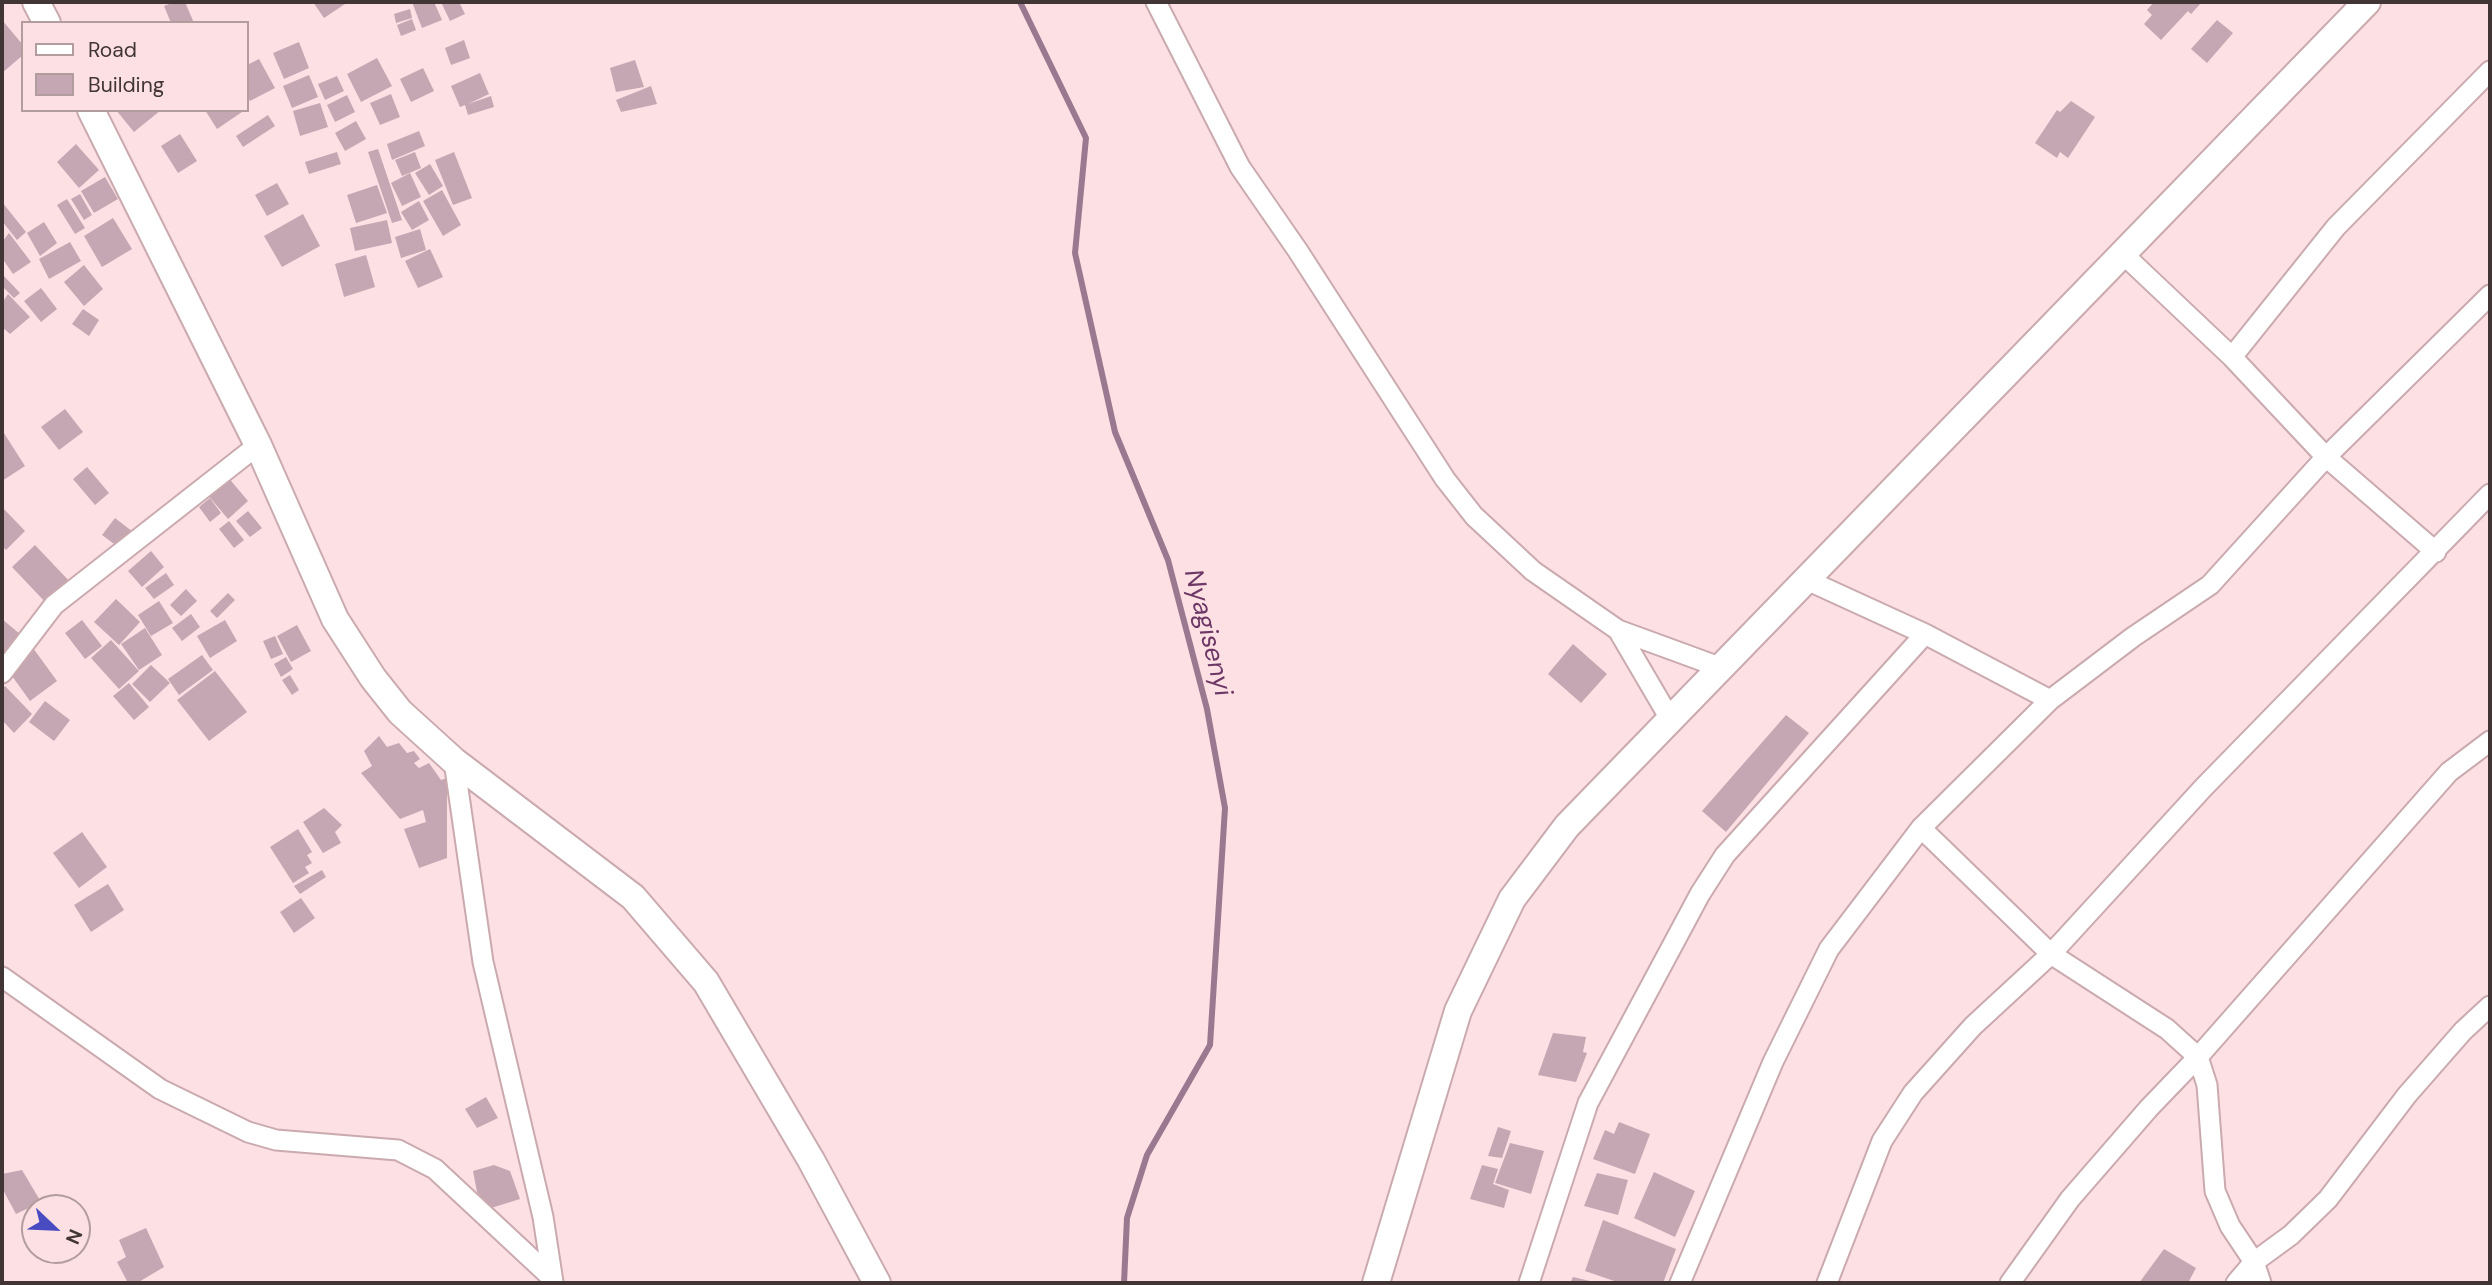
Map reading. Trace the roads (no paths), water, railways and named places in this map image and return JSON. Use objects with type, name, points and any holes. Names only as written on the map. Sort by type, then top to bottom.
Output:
[{"type":"main road","points":[[36,2],[46,21]]},
{"type":"main road","points":[[1376,1283],[1458,1011],[1511,900],[1567,826],[2367,2]]},
{"type":"main road","points":[[92,112],[258,445],[335,619],[373,678],[400,712],[454,761],[633,897],[706,982],[811,1160],[877,1283]]},
{"type":"street","points":[[1156,2],[1240,167],[1298,251],[1445,479],[1474,516],[1533,571],[1618,630],[1722,668]]},
{"type":"street","points":[[2232,357],[2336,227],[2490,71]]},
{"type":"street","points":[[2122,253],[2232,357],[2326,457],[2436,552]]},
{"type":"street","points":[[1680,1283],[1773,1062],[1829,949],[1921,828],[2050,700],[2133,637],[2210,585],[2326,457],[2490,295]]},
{"type":"street","points":[[2,673],[54,606],[258,445]]},
{"type":"street","points":[[1827,1283],[1882,1141],[1913,1093],[1973,1027],[2050,954],[2204,786],[2490,494]]},
{"type":"street","points":[[1807,580],[1925,634],[2050,700]]},
{"type":"street","points":[[1618,630],[1669,718]]},
{"type":"street","points":[[1529,1283],[1588,1103],[1700,894],[1734,844],[1925,634]]},
{"type":"street","points":[[2010,1283],[2070,1199],[2449,772],[2490,741]]},
{"type":"street","points":[[454,761],[483,962],[543,1217],[553,1281]]},
{"type":"street","points":[[1921,828],[2050,954],[2167,1029],[2198,1057],[2207,1085],[2214,1191],[2230,1226],[2254,1262],[2261,1283]]},
{"type":"street","points":[[2,977],[160,1088],[248,1132],[276,1140],[398,1150],[435,1169],[553,1281]]},
{"type":"street","points":[[2236,1283],[2254,1262],[2291,1235],[2328,1199],[2407,1095],[2463,1031],[2490,1006]]},
{"type":"waterway","name":"Nyagisenyi","points":[[1020,2],[1086,138],[1075,253],[1115,432],[1168,560],[1207,709],[1225,808],[1210,1045],[1147,1155],[1127,1218],[1124,1283]]}]
